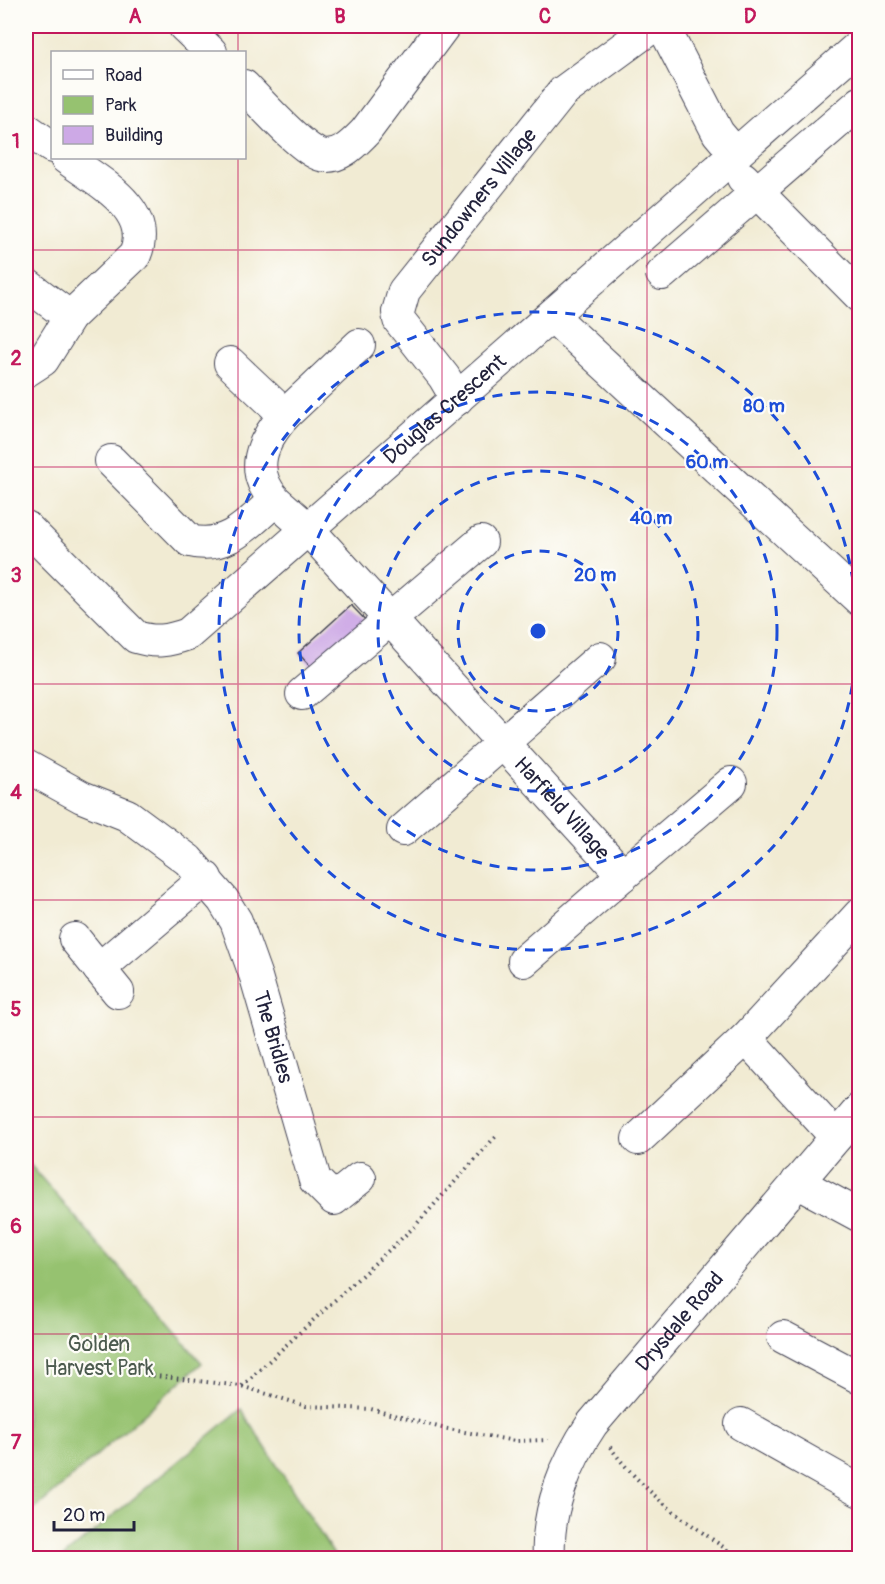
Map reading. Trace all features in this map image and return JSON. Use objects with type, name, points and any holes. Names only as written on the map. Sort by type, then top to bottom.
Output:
[{"type":"street","points":[[184,26],[210,51]]},
{"type":"street","points":[[246,88],[308,148],[322,156],[335,154],[352,147],[365,132],[444,26]]},
{"type":"street","name":"Sundowners Village","points":[[457,399],[444,377],[399,320],[398,312],[404,291],[563,92],[653,26]]},
{"type":"street","points":[[663,26],[718,133],[756,193],[860,296]]},
{"type":"street","name":"Douglas Crescent","points":[[26,527],[117,622],[136,637],[153,642],[168,641],[188,634],[860,45]]},
{"type":"street","points":[[662,274],[860,103]]},
{"type":"street","points":[[26,129],[51,146]]},
{"type":"street","points":[[26,371],[43,360],[70,317],[135,255],[141,233],[136,218],[124,202],[67,159]]},
{"type":"street","points":[[26,284],[70,317]]},
{"type":"street","points":[[552,316],[860,600]]},
{"type":"street","points":[[111,461],[190,541],[202,544],[234,537],[275,500],[264,484],[261,458],[269,433],[359,345]]},
{"type":"street","points":[[230,363],[285,415]]},
{"type":"street","name":"Harfield Village","points":[[275,500],[307,528],[623,875]]},
{"type":"street","points":[[302,694],[481,542]]},
{"type":"street","name":"Harfield Village","points":[[404,830],[502,740],[600,658]]},
{"type":"street","name":"The Bridles","points":[[26,766],[82,797],[127,815],[188,860],[206,878],[236,921],[256,977],[325,1208],[360,1178]]},
{"type":"street","name":"Harfield Village","points":[[524,961],[731,783]]},
{"type":"street","points":[[75,939],[109,981],[206,878]]},
{"type":"street","points":[[638,1139],[746,1038],[860,914]]},
{"type":"street","points":[[746,1038],[836,1137]]},
{"type":"street","name":"Drysdale Road","points":[[549,1558],[557,1490],[595,1442],[603,1410],[860,1109]]},
{"type":"street","points":[[797,1182],[860,1216]]},
{"type":"street","points":[[783,1337],[860,1378]]},
{"type":"street","points":[[741,1424],[860,1491]]},
{"type":"path","points":[[241,1386],[414,1227],[497,1135]]},
{"type":"path","points":[[147,1375],[241,1386],[306,1406],[371,1409],[442,1428],[515,1441],[595,1442],[662,1504],[739,1558]]},
{"type":"green space","name":"Golden Harvest Park","points":[[26,1160],[202,1363],[26,1517]]},
{"type":"green space","points":[[241,1409],[336,1558],[62,1558]]},
{"type":"building","points":[[351,605],[372,627],[319,676],[298,653]]}]
